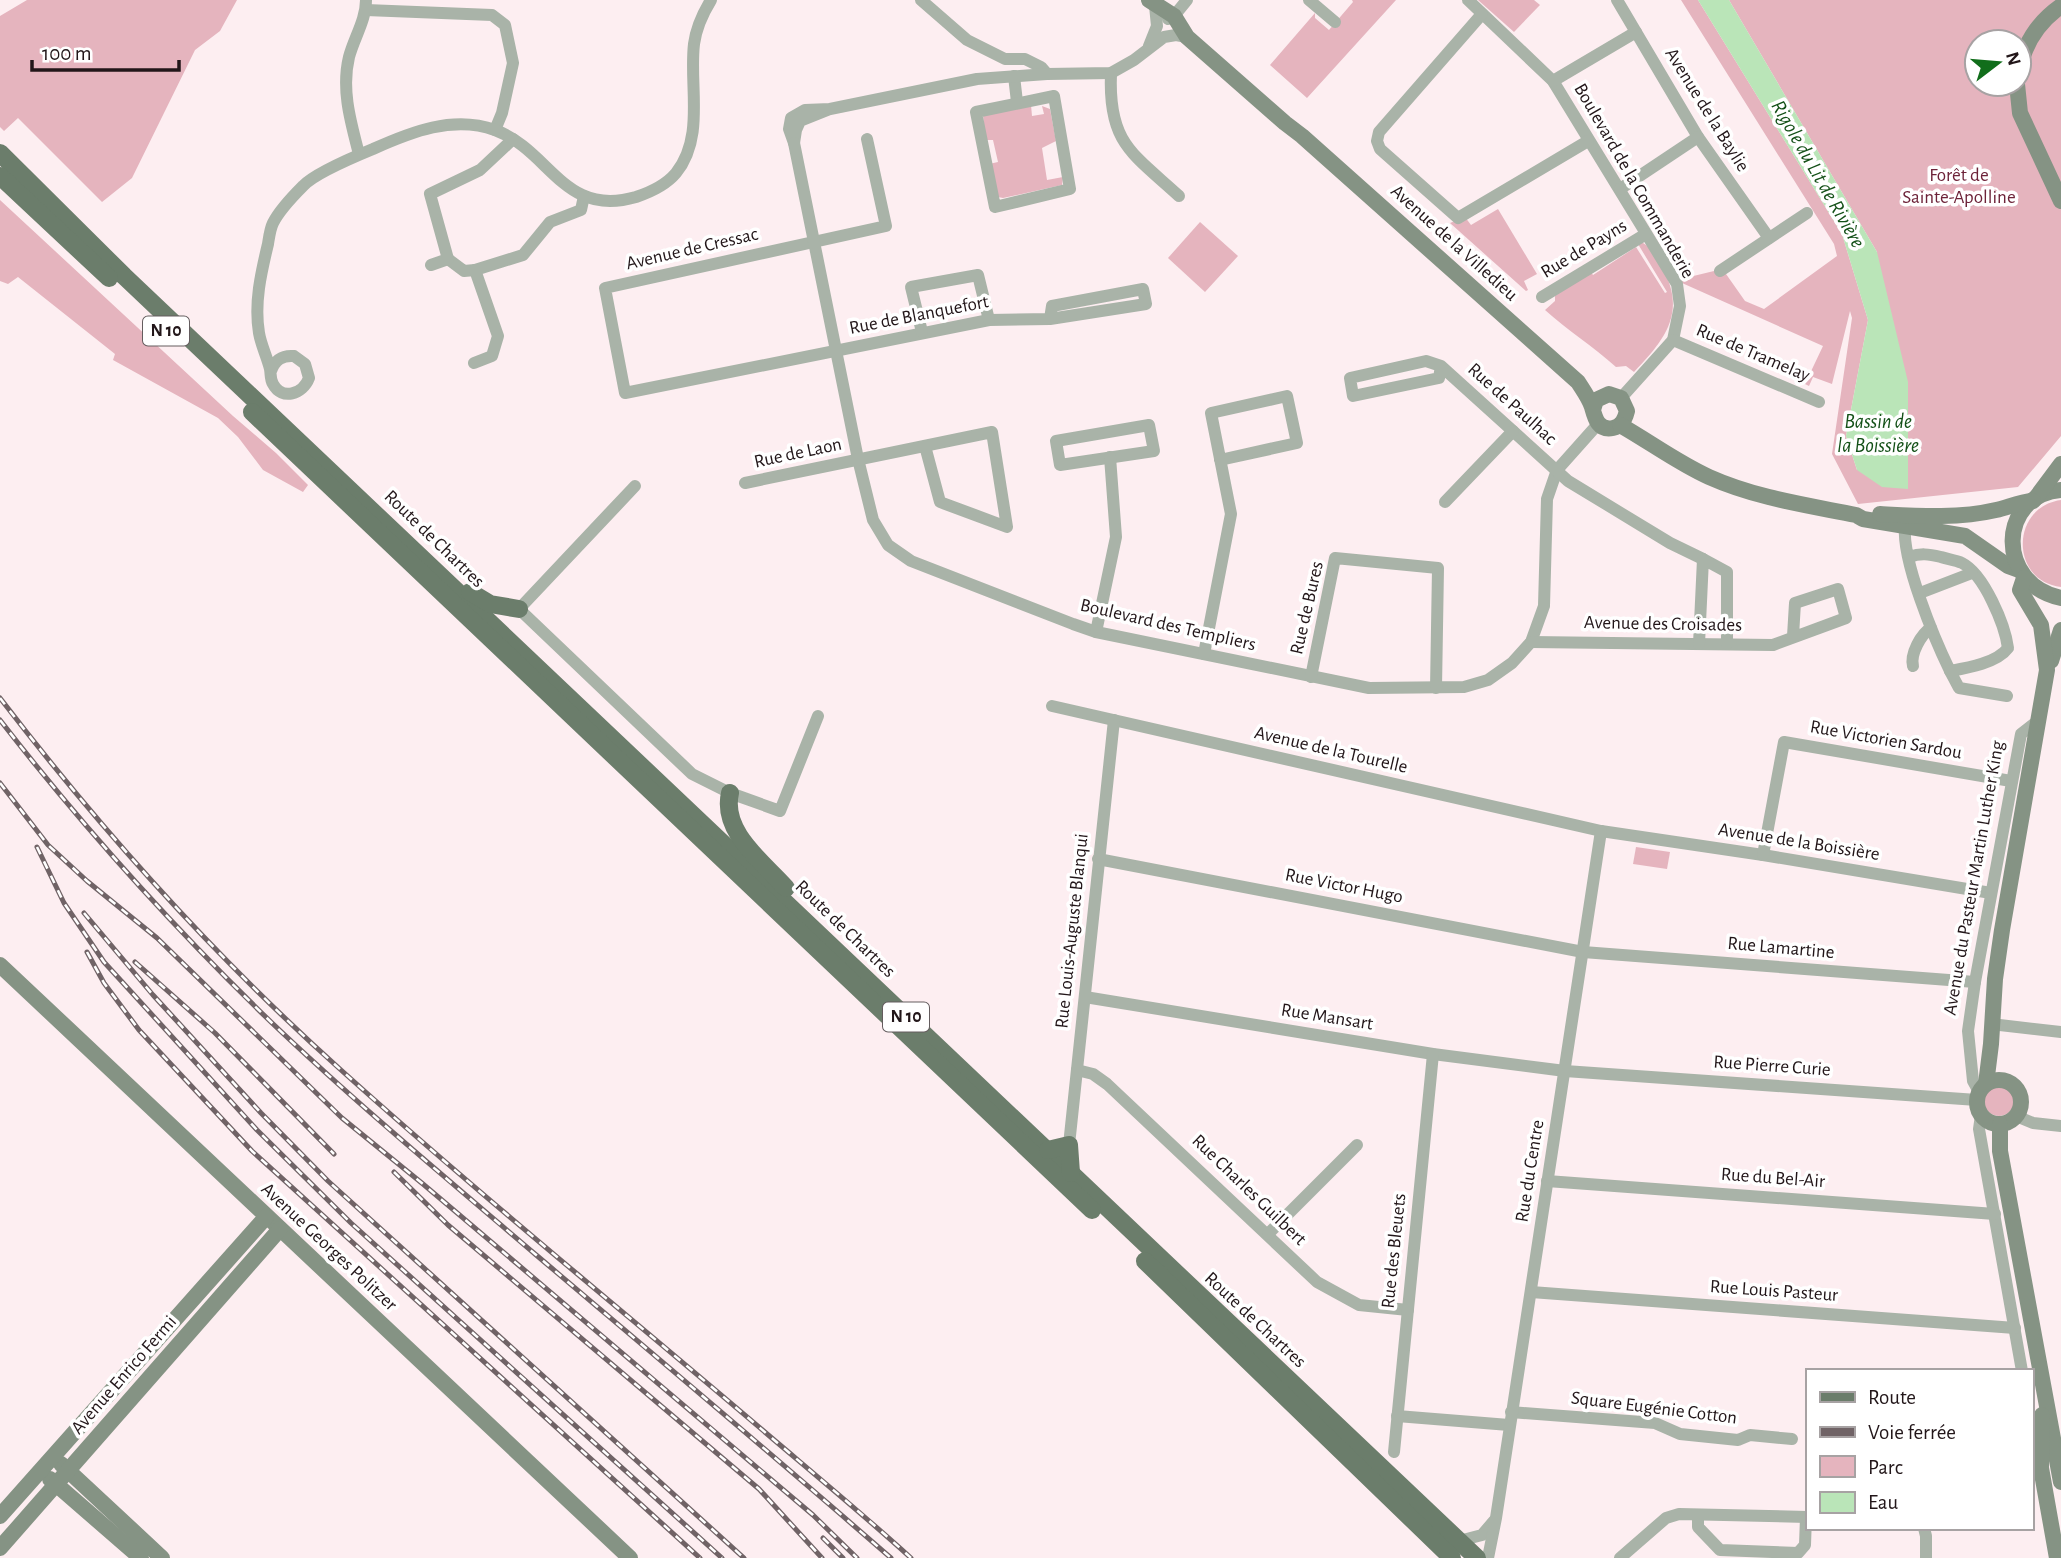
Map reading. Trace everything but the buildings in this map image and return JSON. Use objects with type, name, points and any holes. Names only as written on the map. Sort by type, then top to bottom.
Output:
[{"type":"main road","name":"N 10","points":[[0,153],[333,481]]},
{"type":"main road","name":"N 10","points":[[0,176],[333,481]]},
{"type":"main road","name":"Route de Chartres","points":[[333,481],[383,519],[1477,1558]]},
{"type":"main road","name":"Route de Chartres","points":[[333,481],[1452,1558]]},
{"type":"main road","points":[[383,519],[420,545],[479,599],[490,604],[519,609]]},
{"type":"main road","points":[[730,793],[730,816],[743,842],[833,936],[835,949]]},
{"type":"main road","points":[[1048,1150],[1069,1145],[1071,1173]]},
{"type":"main road","points":[[1348,1457],[1357,1476],[1390,1515]]},
{"type":"street","points":[[271,372],[259,332],[258,286],[273,224],[305,184],[359,154],[435,126],[452,124],[495,130],[513,139],[533,154],[562,183],[584,196],[613,201],[647,194],[673,176],[683,163],[693,133],[694,43],[702,17],[711,0]]},
{"type":"street","points":[[920,0],[967,40],[1005,59],[1025,59],[1041,67],[1040,74]]},
{"type":"street","points":[[1179,196],[1127,149],[1118,134],[1110,97],[1111,73],[1134,60],[1149,46],[1187,0]]},
{"type":"street","points":[[1309,0],[1335,22]]},
{"type":"street","name":"Boulevard de la Commanderie","points":[[1468,0],[1553,81],[1588,141],[1620,188],[1677,284],[1680,306],[1673,340]]},
{"type":"street","name":"Avenue de la Baylie","points":[[1617,0],[1698,137],[1769,238]]},
{"type":"street","points":[[1155,2],[1160,31]]},
{"type":"street","name":"Avenue de la Villedieu","points":[[1155,2],[1247,79],[1289,119],[1302,136]]},
{"type":"street","points":[[359,154],[346,92],[349,57],[366,5],[492,15],[505,25],[513,63],[502,113],[495,130]]},
{"type":"street","points":[[2033,35],[2041,23],[2061,6]]},
{"type":"street","points":[[1482,14],[1380,132],[1377,141],[1380,149],[1458,218],[1588,141]]},
{"type":"street","name":"Avenue de la Villedieu","points":[[1174,16],[1187,37],[1284,123],[1302,136],[1578,382],[1604,395]]},
{"type":"street","points":[[1160,31],[1187,37]]},
{"type":"street","points":[[1553,81],[1636,32]]},
{"type":"street","name":"Boulevard des Templiers","points":[[1111,73],[1040,74],[977,79],[830,109],[805,110],[791,118],[789,129],[815,242],[858,459],[873,520],[888,545],[911,561],[1096,632],[1369,688],[1464,687],[1488,680],[1512,663],[1531,642],[1544,606],[1547,499],[1557,470],[1595,417]]},
{"type":"street","points":[[1014,76],[1017,102]]},
{"type":"street","points":[[1054,96],[1070,189],[995,207],[976,111],[1017,102],[1054,96]]},
{"type":"street","points":[[2018,98],[2020,113],[2061,201]]},
{"type":"street","points":[[1620,188],[1698,137]]},
{"type":"street","points":[[513,139],[481,170],[430,194],[448,259],[464,271],[523,255],[550,222],[581,210],[584,196]]},
{"type":"street","points":[[815,242],[886,226],[866,139]]},
{"type":"street","points":[[1720,271],[1807,213]]},
{"type":"street","name":"Rue de Payns","points":[[1542,297],[1646,234]]},
{"type":"street","name":"Avenue de Cressac","points":[[815,242],[605,288],[625,393],[836,350]]},
{"type":"street","points":[[431,265],[448,259]]},
{"type":"street","points":[[474,363],[492,356],[498,336],[475,270]]},
{"type":"street","points":[[922,332],[911,287],[978,275],[989,320]]},
{"type":"street","name":"Rue de Blanquefort","points":[[836,350],[989,320],[1051,319],[1146,304],[1143,289],[1052,306],[1051,319]]},
{"type":"street","points":[[1621,398],[1673,340]]},
{"type":"street","name":"Rue de Tramelay","points":[[1673,340],[1819,402]]},
{"type":"street","name":"Rue de Paulhac","points":[[1441,366],[1439,378],[1353,396],[1350,378],[1426,361],[1441,366],[1568,481],[1670,543],[1727,572],[1727,645]]},
{"type":"street","name":"Avenue de la Villedieu","points":[[1578,382],[1595,417]]},
{"type":"street","points":[[1613,394],[1621,398],[1626,407],[1623,420],[1609,428],[1595,417],[1596,401],[1604,395],[1613,394]]},
{"type":"street","points":[[1204,654],[1231,514],[1220,460],[1211,413],[1287,396],[1297,443],[1220,460]]},
{"type":"street","points":[[1623,420],[1646,442],[1708,477],[1772,498],[1856,515],[1967,514],[1997,510],[2061,490]]},
{"type":"street","points":[[1149,425],[1154,451],[1110,457],[1060,464],[1056,441],[1149,425]]},
{"type":"street","points":[[1445,502],[1513,430]]},
{"type":"street","name":"Rue de Laon","points":[[745,483],[992,432],[1007,527],[940,502],[925,446]]},
{"type":"street","points":[[1096,632],[1116,537],[1110,457]]},
{"type":"street","name":"Avenue du Pasteur Martin Luther King","points":[[2047,670],[2041,625],[2020,590],[2021,574],[2012,552],[2013,533],[2020,515],[2061,464]]},
{"type":"street","points":[[635,486],[519,609],[692,774],[730,793],[780,811],[818,716]]},
{"type":"street","points":[[1856,515],[1863,519],[1965,536],[2021,574],[2035,589],[2061,598]]},
{"type":"street","points":[[1905,527],[1904,538],[1931,628],[1959,688],[2007,696]]},
{"type":"street","points":[[1909,557],[1919,553],[1962,563],[1993,603],[2006,632],[2008,648],[2004,654],[1950,671]]},
{"type":"street","name":"Rue de Bures","points":[[1311,677],[1335,558],[1438,568],[1436,688]]},
{"type":"street","points":[[1699,644],[1703,559]]},
{"type":"street","points":[[1920,593],[1972,573]]},
{"type":"street","name":"Avenue des Croisades","points":[[1531,642],[1773,645],[1846,618],[1838,589],[1795,603],[1793,636]]},
{"type":"street","points":[[1913,666],[1911,660],[1922,635],[1931,628]]},
{"type":"street","name":"Avenue du Pasteur Martin Luther King","points":[[2022,1369],[1979,1129],[1980,1097],[1991,1044],[2002,930],[2047,670],[2061,630]]},
{"type":"street","name":"Avenue de la Tourelle","points":[[1052,706],[1601,831]]},
{"type":"street","name":"Rue Louis-Auguste Blanqui","points":[[1069,1145],[1114,720]]},
{"type":"street","name":"Avenue du Pasteur Martin Luther King","points":[[1980,1097],[1973,1081],[1969,1055],[1968,1031],[1975,982],[2021,734],[2039,720]]},
{"type":"street","name":"Rue Victorien Sardou","points":[[1763,855],[1784,742],[2011,781]]},
{"type":"street","name":"Avenue de la Boissière","points":[[1601,831],[1763,855],[1991,894]]},
{"type":"street","name":"Rue du Centre","points":[[1488,1558],[1601,831]]},
{"type":"street","name":"Rue Victor Hugo","points":[[1098,859],[1583,952]]},
{"type":"street","name":"Rue Lamartine","points":[[1583,952],[1975,982]]},
{"type":"street","name":"Avenue Georges Politzer","points":[[0,965],[630,1558]]},
{"type":"street","name":"Rue Mansart","points":[[1084,997],[1433,1054],[1565,1071]]},
{"type":"street","points":[[1991,1024],[2061,1032]]},
{"type":"street","name":"Avenue du Pasteur Martin Luther King","points":[[1991,1044],[1998,1069],[2005,1080],[2019,1092],[2021,1104],[2016,1116]]},
{"type":"street","name":"Rue des Bleuets","points":[[1394,1452],[1433,1054]]},
{"type":"street","name":"Rue Charles Guilbert","points":[[1077,1070],[1093,1074],[1107,1084],[1317,1282],[1359,1305],[1408,1310]]},
{"type":"street","name":"Rue Pierre Curie","points":[[1565,1071],[1980,1097]]},
{"type":"street","points":[[2005,1080],[1992,1080],[1980,1097],[1992,1123],[2000,1124],[2016,1116],[2032,1123],[2061,1126]]},
{"type":"street","points":[[2000,1124],[2000,1151],[2061,1482]]},
{"type":"street","points":[[1268,1234],[1357,1145]]},
{"type":"street","name":"Rue du Bel-Air","points":[[1547,1181],[1995,1214]]},
{"type":"street","name":"Avenue Enrico Fermi","points":[[0,1516],[266,1217]]},
{"type":"street","name":"Avenue Enrico Fermi","points":[[0,1548],[280,1229]]},
{"type":"street","name":"Rue Louis Pasteur","points":[[1531,1292],[2015,1328]]},
{"type":"street","points":[[2042,1388],[2041,1468],[2057,1558]]},
{"type":"street","name":"Square Eugénie Cotton","points":[[1511,1412],[1655,1423],[1680,1434],[1738,1440],[1750,1435],[1793,1439]]},
{"type":"street","points":[[1397,1416],[1509,1425]]},
{"type":"street","points":[[2033,1438],[2041,1468]]},
{"type":"street","points":[[53,1455],[62,1477],[141,1558]]},
{"type":"street","points":[[40,1471],[62,1477],[162,1558]]},
{"type":"street","points":[[1620,1558],[1666,1518],[1679,1514],[1806,1517]]},
{"type":"street","points":[[1698,1515],[1698,1527],[1720,1550],[1798,1553],[1805,1545],[1806,1530]]},
{"type":"street","points":[[1459,1541],[1482,1535],[1496,1518]]},
{"type":"street","points":[[1924,1530],[1926,1558]]},
{"type":"green space","points":[[27,0],[237,0],[220,31],[195,50],[132,178],[102,202],[18,118],[4,131],[0,127],[0,16]]},
{"type":"green space","points":[[1352,0],[1396,0],[1307,98],[1270,65],[1315,13],[1315,18],[1329,30]]},
{"type":"green space","points":[[1478,0],[1534,0],[1540,5],[1514,32]]},
{"type":"green space","name":"Forêt de Sainte-Apolline","points":[[1681,0],[1698,0],[1842,234],[1868,320],[1846,436],[1857,470],[1877,252],[1729,0],[2061,0],[2061,436],[2018,487],[1858,504],[1832,454],[1852,318],[1850,311],[1832,384],[1813,377],[1809,386],[1805,384],[1823,346],[1682,283],[1681,279],[1714,271],[1726,274],[1745,301],[1764,309],[1837,256],[1834,244]]},
{"type":"green space","points":[[1031,105],[1032,116],[1044,114],[1042,106],[1050,109],[1056,141],[1042,148],[1047,180],[1063,177],[1062,185],[998,197],[989,164],[998,162],[993,140],[985,140],[983,114]]},
{"type":"green space","points":[[0,200],[276,453],[308,485],[303,492],[263,470],[238,437],[218,418],[113,360],[115,354],[18,277],[8,284],[0,281]]},
{"type":"green space","points":[[1498,209],[1537,274],[1524,281],[1528,290],[1526,291],[1450,223],[1465,217],[1471,225]]},
{"type":"green space","points":[[1200,222],[1238,256],[1205,292],[1168,258]]},
{"type":"green space","points":[[1641,242],[1653,252],[1669,282],[1673,297],[1669,324],[1663,336],[1634,372],[1626,366],[1616,367],[1545,310],[1555,301],[1555,296],[1590,271],[1593,275],[1636,247],[1665,293],[1667,292],[1638,244]]},
{"type":"green space","points":[[2061,500],[2061,587],[2044,582],[2032,572],[2025,559],[2023,544],[2025,529],[2032,516],[2044,506]]},
{"type":"green space","points":[[1636,847],[1670,852],[1667,869],[1633,864]]},
{"type":"green space","points":[[1999,1086],[2010,1090],[2014,1101],[2010,1112],[1999,1116],[1988,1112],[1984,1101],[1988,1090]]},
{"type":"water","name":"Bassin de la Boissière","points":[[1698,0],[1729,0],[1877,252],[1908,382],[1908,489],[1882,487],[1857,470],[1846,436],[1868,320],[1842,234]]},
{"type":"railway","points":[[0,698],[79,796],[162,892],[295,1027],[447,1164],[911,1558]]},
{"type":"railway","points":[[0,720],[130,876],[271,1022],[402,1140],[891,1558]]},
{"type":"railway","points":[[0,783],[48,845],[157,938],[342,1118],[813,1515],[857,1558]]},
{"type":"railway","points":[[37,847],[64,903],[104,962],[257,1130],[351,1223],[722,1558]]},
{"type":"railway","points":[[84,913],[153,995],[261,1113],[328,1181],[744,1558]]},
{"type":"railway","points":[[87,952],[104,983],[139,1030],[252,1151],[700,1558]]},
{"type":"railway","points":[[135,962],[215,1033],[334,1154]]},
{"type":"railway","points":[[394,1172],[448,1225],[759,1489],[822,1558]]},
{"type":"railway","points":[[823,1538],[843,1558]]},
{"type":"water label","name":"Rigole du Lit de Rivière","points":[[1818,174]]}]
